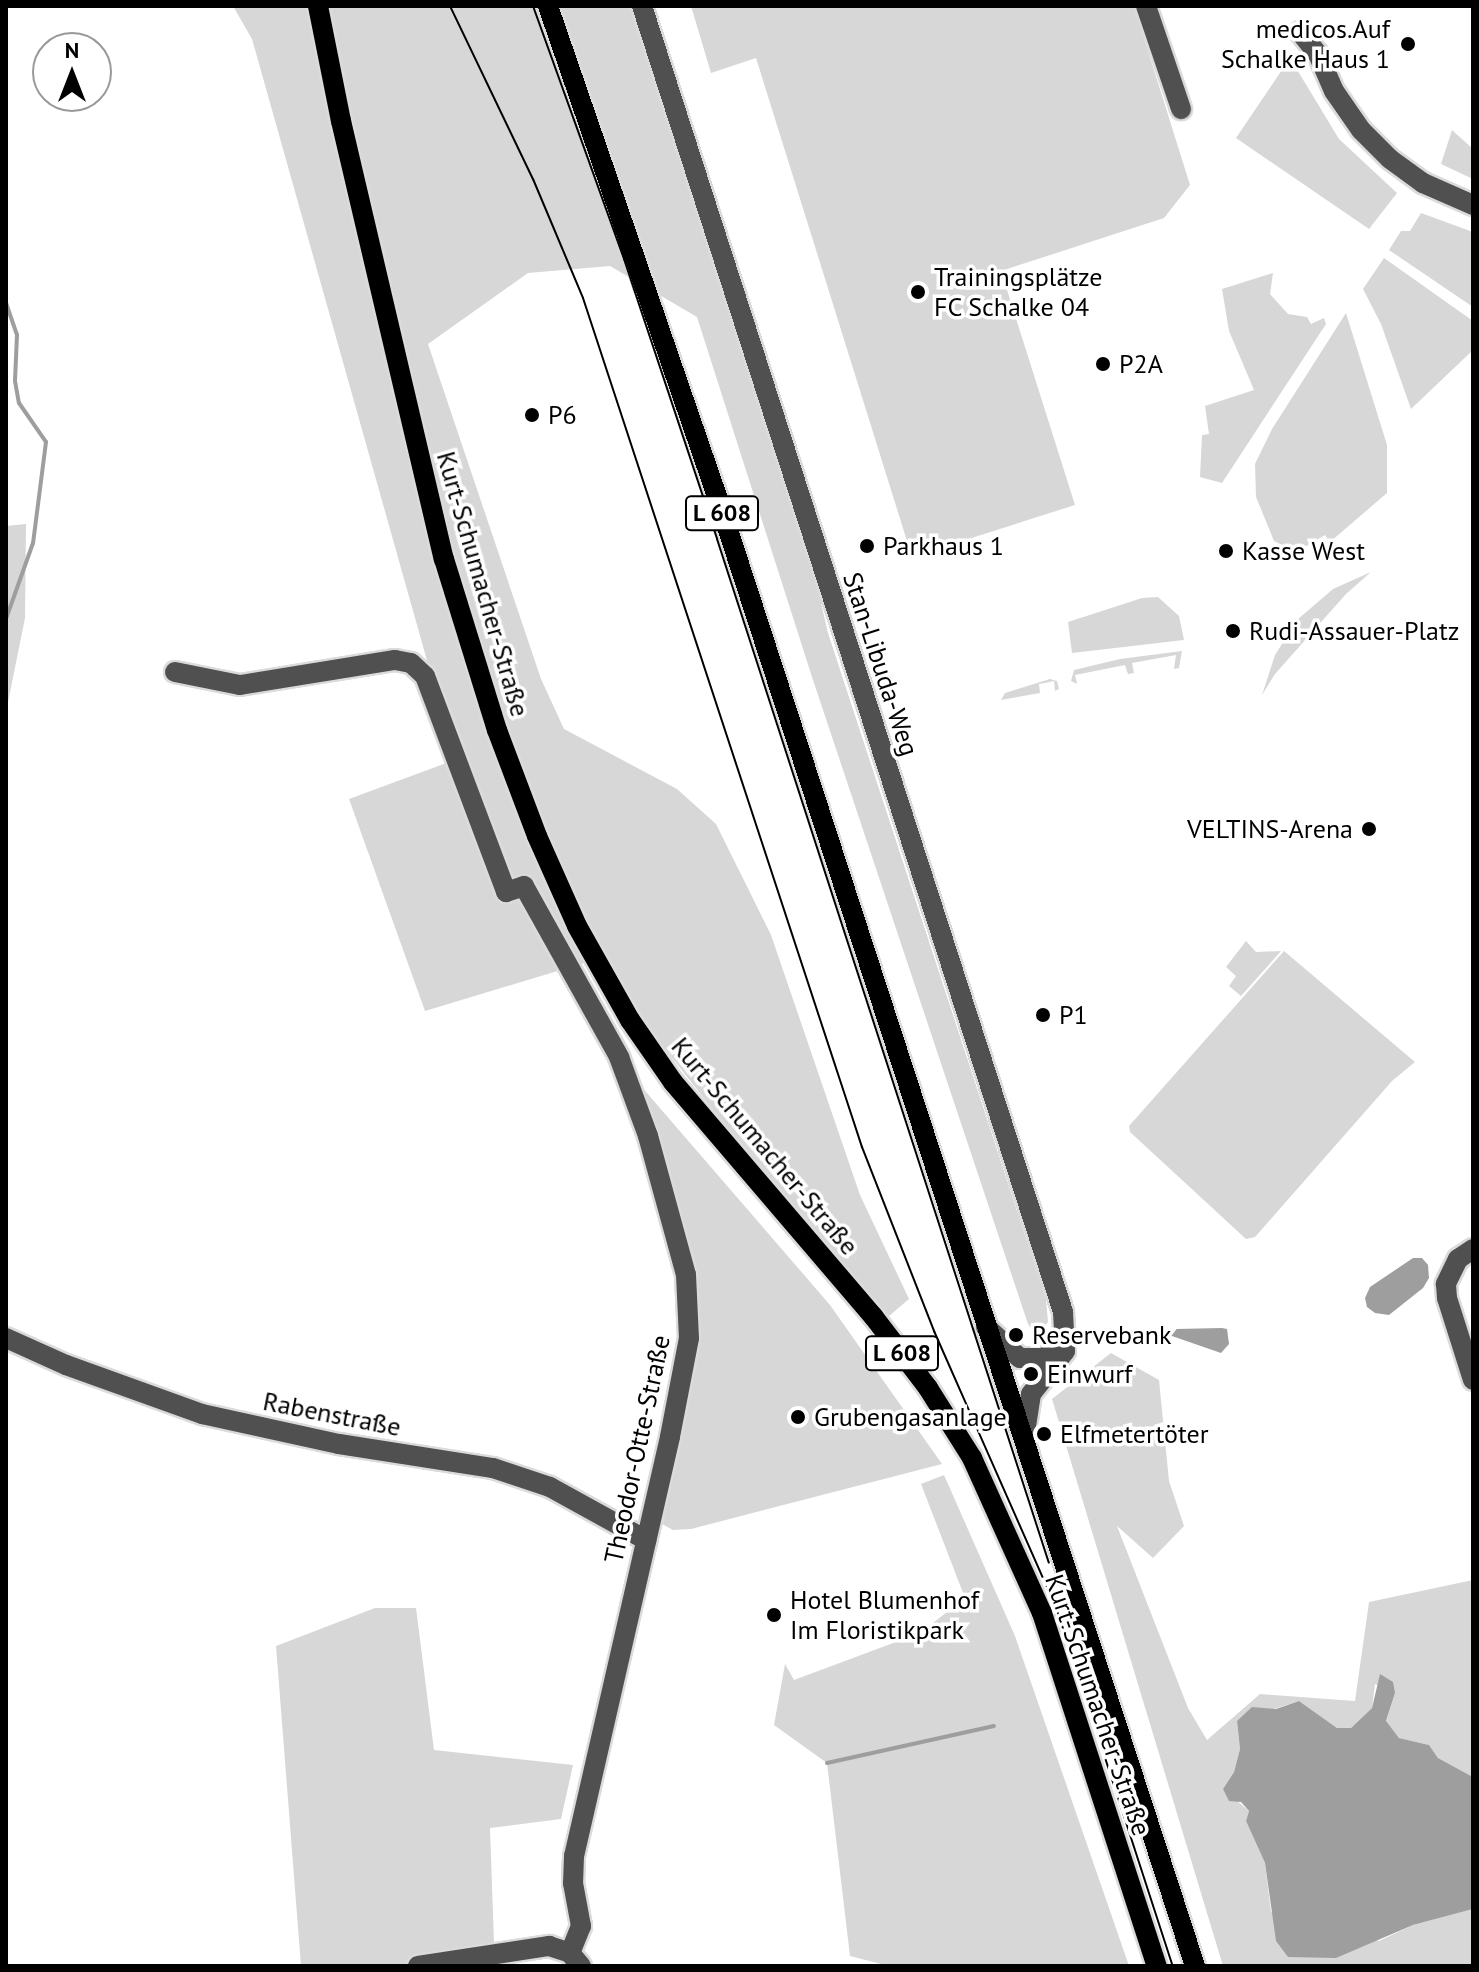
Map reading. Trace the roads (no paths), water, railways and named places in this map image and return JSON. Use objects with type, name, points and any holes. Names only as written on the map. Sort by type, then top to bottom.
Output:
[{"type":"main road","name":"Kurt-Schumacher-Straße","points":[[318,6],[341,121],[444,559],[497,730],[537,836],[577,926],[630,1020],[673,1082],[873,1316],[928,1388],[972,1458],[1042,1613],[1157,1966]]},
{"type":"main road","name":"Kurt-Schumacher-Straße","points":[[548,6],[724,517],[1195,1966]]},
{"type":"street","name":"Stan-Libuda-Weg","points":[[642,6],[1059,1297],[1066,1339]]},
{"type":"street","points":[[1146,6],[1181,109]]},
{"type":"street","points":[[1300,32],[1318,54],[1334,91],[1361,130],[1390,159],[1423,183],[1473,205]]},
{"type":"street","name":"Theodor-Otte-Straße","points":[[175,672],[240,685],[395,660],[411,663],[425,676],[506,892],[524,886],[619,1057],[648,1136],[686,1275],[687,1355],[574,1856],[573,1883],[581,1926],[576,1959]]},
{"type":"street","points":[[1473,1249],[1458,1259],[1446,1284],[1447,1298],[1473,1380]]},
{"type":"street","points":[[986,1327],[1020,1358],[1044,1358],[1066,1339]]},
{"type":"street","name":"Rabenstraße","points":[[6,1338],[66,1365],[202,1414],[339,1444],[493,1468],[550,1487],[646,1540]]},
{"type":"street","points":[[1024,1439],[1031,1394],[1065,1351],[1066,1339]]},
{"type":"street","points":[[418,1966],[531,1946],[549,1946],[576,1959]]},
{"type":"waterway","points":[[6,303],[17,335],[15,381],[19,403],[46,442],[33,543],[6,619]]},
{"type":"waterway","points":[[827,1763],[994,1726]]},
{"type":"tram line","points":[[450,6],[533,179],[583,298],[862,1147],[934,1331],[1057,1610],[1173,1966]]},
{"type":"tram line","points":[[533,6],[624,259],[717,539],[1049,1563]]},
{"type":"place","name":"medicos.Auf Schalke Haus 1","points":[[1408,44]]},
{"type":"place","name":"Trainingsplätze FC Schalke 04","points":[[918,292]]},
{"type":"place","name":"P2A","points":[[1103,364]]},
{"type":"place","name":"P6","points":[[532,415]]},
{"type":"place","name":"Parkhaus 1","points":[[867,546]]},
{"type":"place","name":"Kasse West","points":[[1226,551]]},
{"type":"place","name":"Rudi-Assauer-Platz","points":[[1233,631]]},
{"type":"place","name":"VELTINS-Arena","points":[[1369,829]]},
{"type":"place","name":"P1","points":[[1043,1015]]},
{"type":"place","name":"Reservebank","points":[[1016,1335]]},
{"type":"place","name":"Einwurf","points":[[1031,1374]]},
{"type":"place","name":"Grubengasanlage","points":[[798,1417]]},
{"type":"place","name":"Elfmetertöter","points":[[1044,1434]]},
{"type":"place","name":"Hotel Blumenhof Im Floristikpark","points":[[774,1615]]}]
